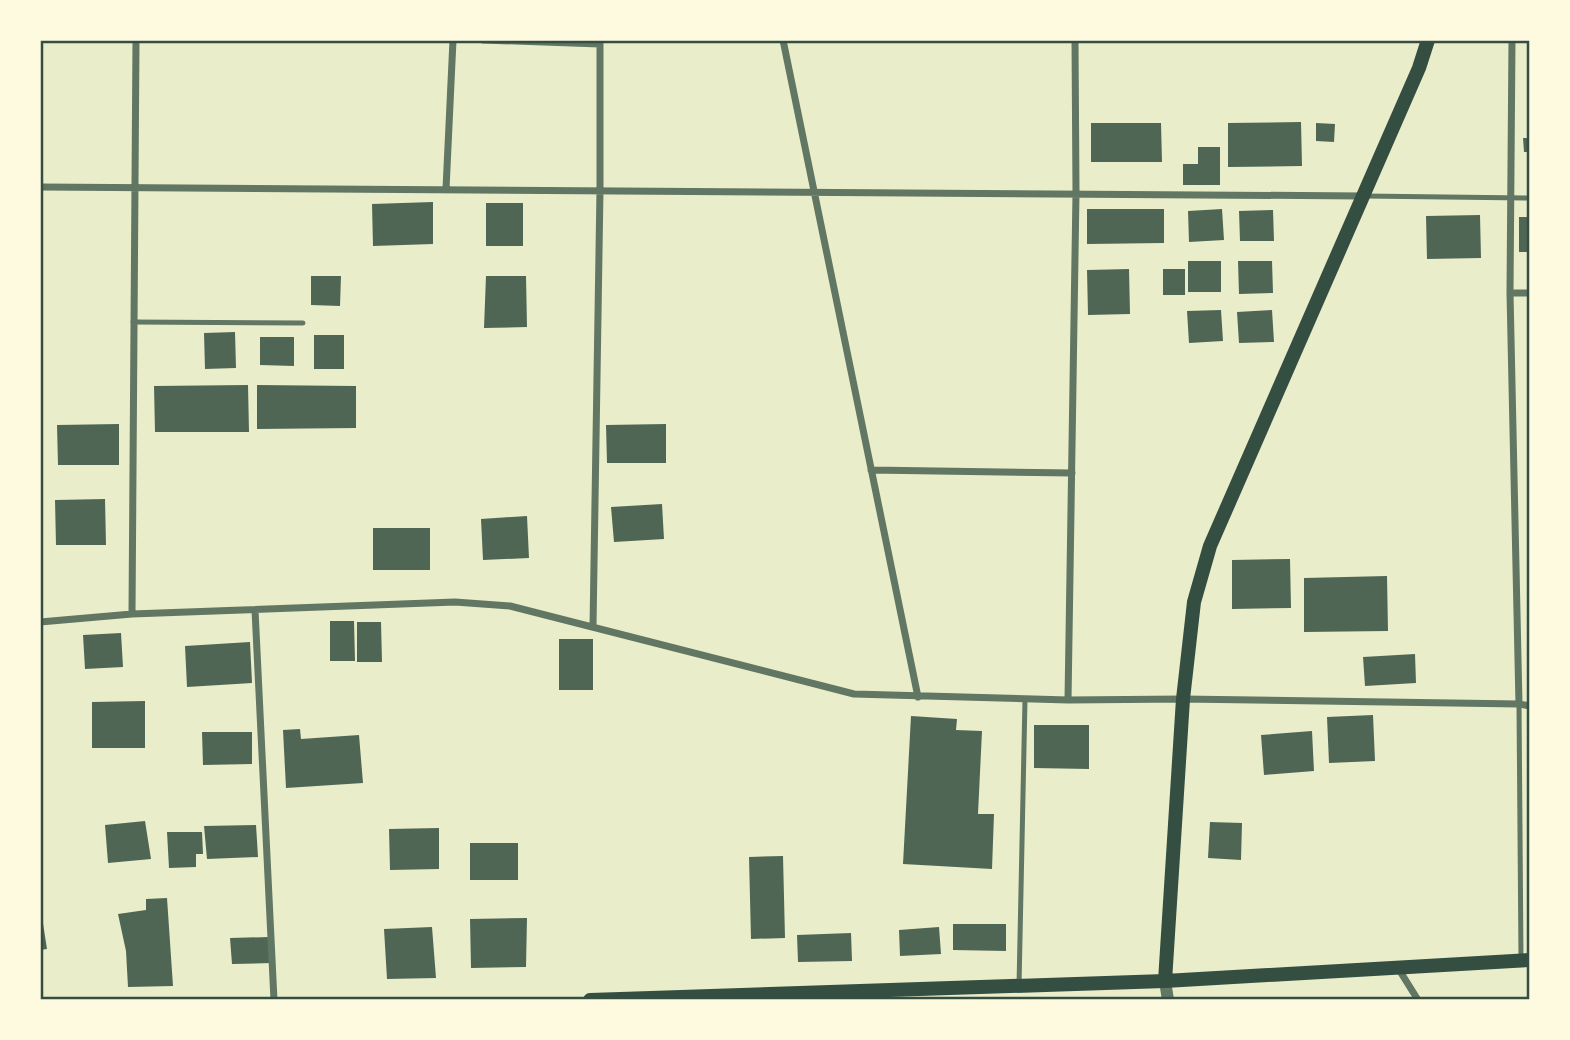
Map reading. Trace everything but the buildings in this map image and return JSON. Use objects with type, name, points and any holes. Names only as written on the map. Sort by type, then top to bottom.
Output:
[{"type":"main road","points":[[1165,981],[1183,699],[1194,602],[1210,546],[1364,196],[1419,68],[1428,40]]},
{"type":"main road","points":[[590,1000],[1165,981],[1525,960]]},
{"type":"street","points":[[132,614],[136,40]]},
{"type":"street","points":[[446,189],[453,40]]},
{"type":"street","points":[[483,40],[600,42],[593,627]]},
{"type":"street","points":[[783,40],[918,696]]},
{"type":"street","points":[[1068,700],[1076,193],[1075,40]]},
{"type":"street","points":[[1512,40],[1510,293],[1519,704]]},
{"type":"street","points":[[40,187],[1364,196]]},
{"type":"street","points":[[1510,293],[1530,293]]},
{"type":"street","points":[[871,470],[1072,473]]},
{"type":"street","points":[[40,622],[132,614],[454,602],[510,606],[854,694],[1068,700],[1183,699],[1530,706]]},
{"type":"street","points":[[255,610],[274,1000]]},
{"type":"street","points":[[1397,967],[1418,1000]]},
{"type":"street","points":[[1165,981],[1168,1000]]},
{"type":"lane","points":[[1364,196],[1530,198]]},
{"type":"lane","points":[[133,322],[303,323]]},
{"type":"lane","points":[[1019,986],[1025,699]]},
{"type":"lane","points":[[1519,704],[1525,960]]}]
